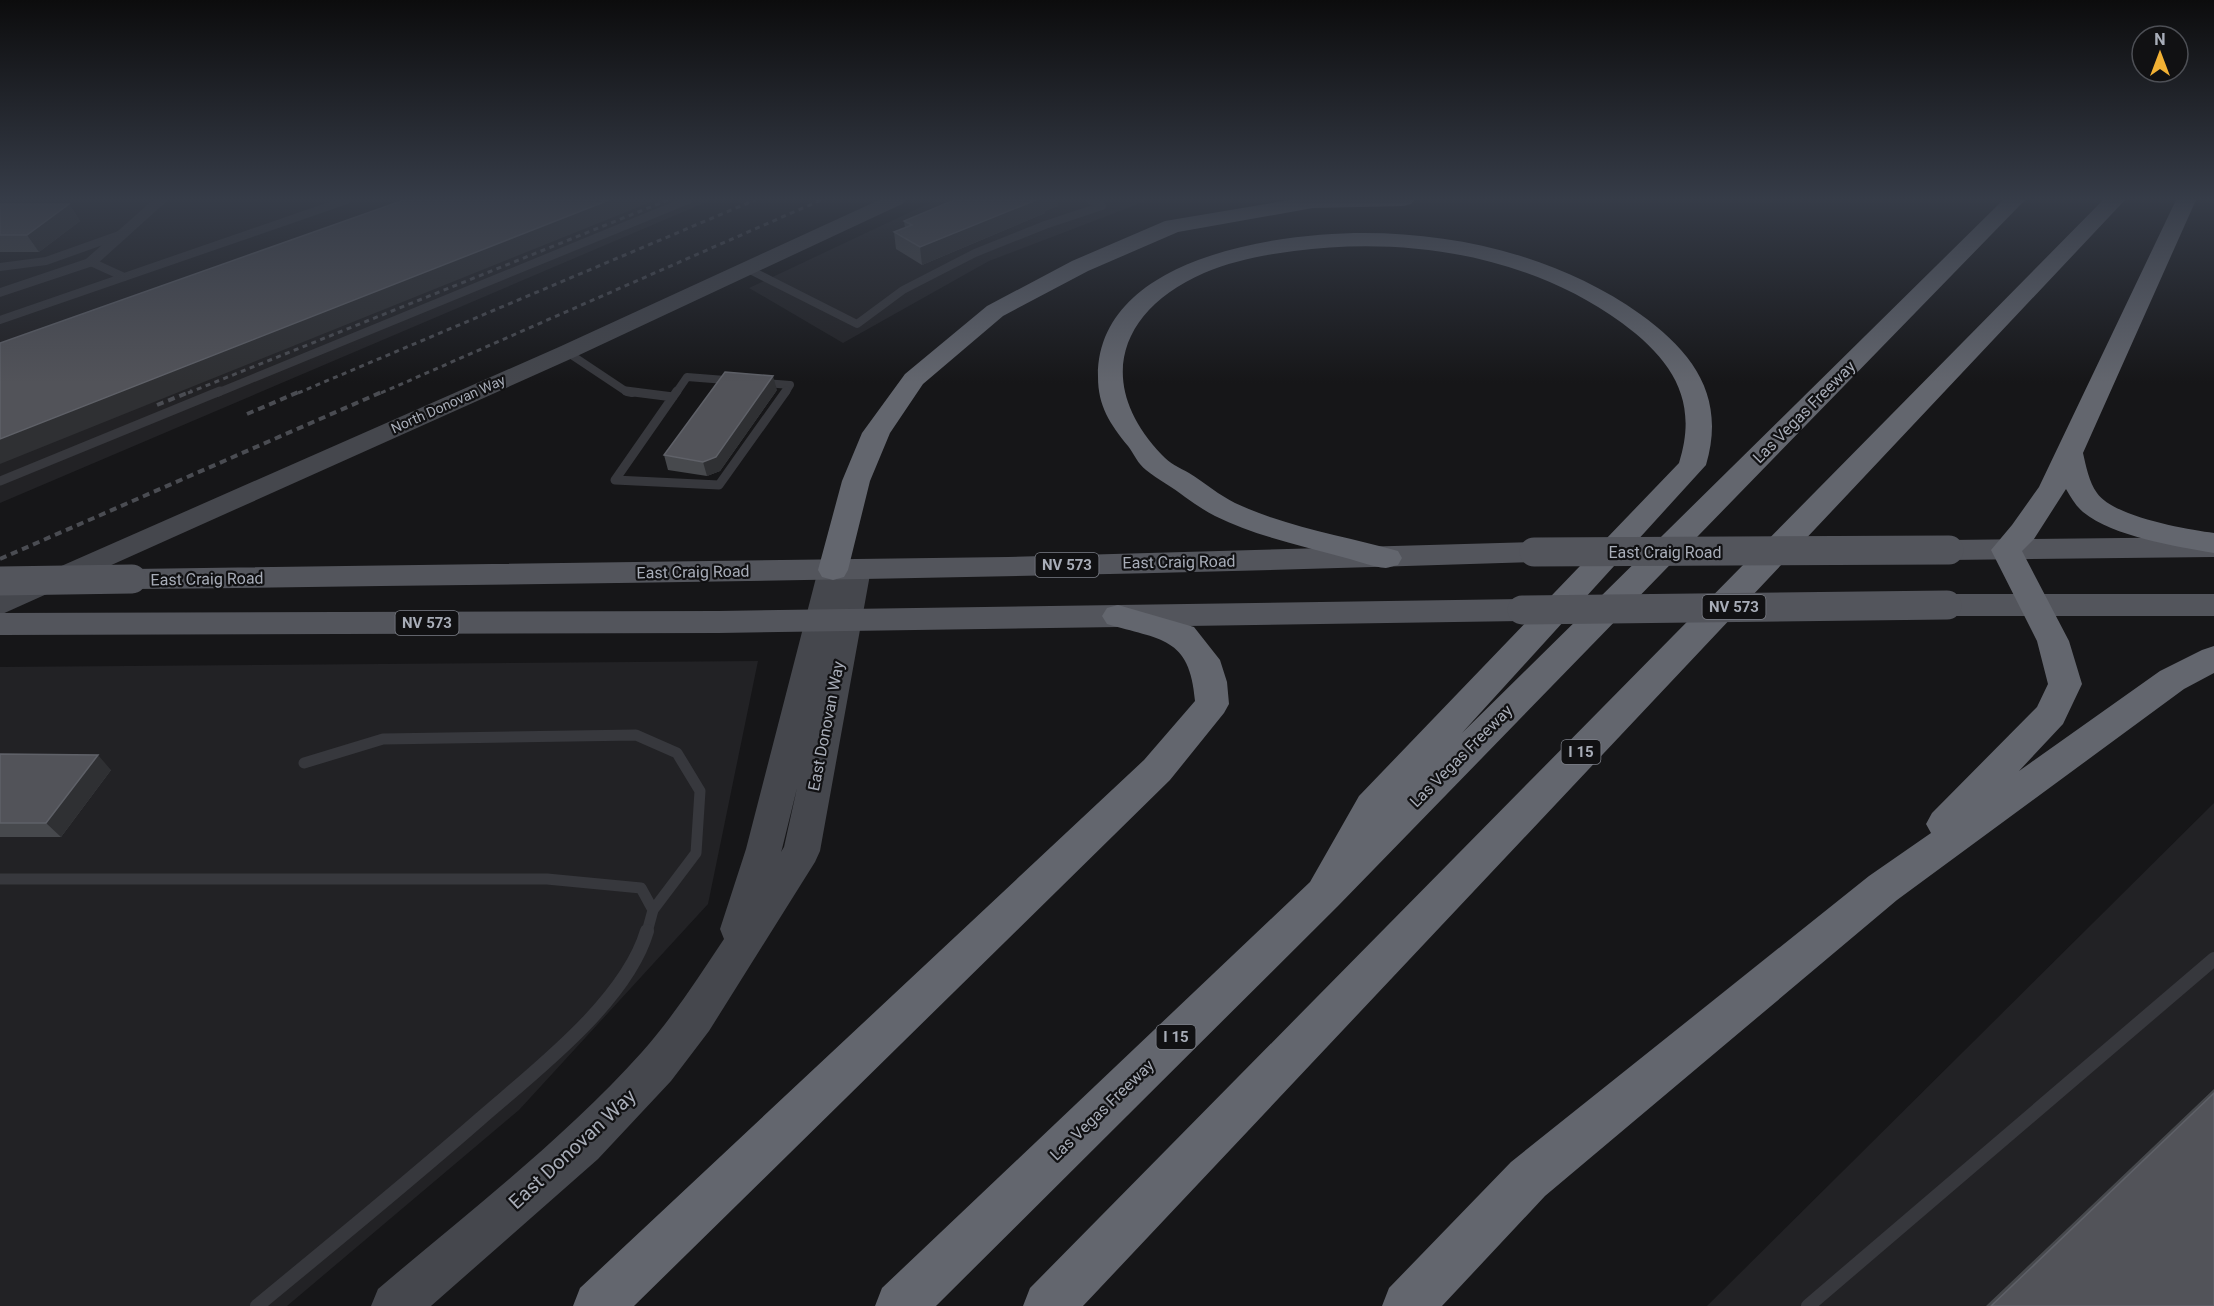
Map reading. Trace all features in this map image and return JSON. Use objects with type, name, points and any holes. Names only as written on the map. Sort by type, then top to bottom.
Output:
[{"type":"highway","points":[[844,570],[856,481],[876,433],[914,379],[995,311],[1092,261]]},
{"type":"highway","points":[[1215,261],[1195,268],[1159,289],[1121,328],[1109,364],[1113,402],[1123,422],[1154,462],[1221,507],[1305,539],[1387,558]]},
{"type":"highway","points":[[1324,894],[1372,806],[1692,465],[1699,448],[1700,417],[1693,384],[1678,361],[1661,343],[1629,315],[1587,290],[1536,268],[1511,261]]},
{"type":"highway","name":"Las Vegas Freeway","points":[[900,1306],[1324,894],[1954,261]]},
{"type":"highway","name":"I 15","points":[[1048,1306],[2056,261]]},
{"type":"highway","points":[[1883,888],[2051,715],[2065,684],[2053,641],[2006,550],[2023,532],[2053,489],[2158,261]]},
{"type":"highway","points":[[2069,453],[2077,484],[2092,505],[2126,522],[2214,545]]},
{"type":"highway","points":[[598,1306],[1157,770],[1212,704],[1210,682],[1203,660],[1183,635],[1118,616]]},
{"type":"highway","points":[[1407,1306],[1528,1179],[1883,888],[2172,680],[2214,658]]},
{"type":"main road","name":"East Craig Road","points":[[0,581],[844,570],[1387,558],[1534,552],[2006,550],[2214,545]]},
{"type":"main road","name":"NV 573","points":[[0,624],[833,620],[1947,605],[2214,605]]},
{"type":"street","name":"North Donovan Way","points":[[0,605],[765,261]]},
{"type":"street","points":[[0,293],[91,262]]},
{"type":"street","name":"East Donovan Way","points":[[395,1306],[582,1144],[616,1111],[681,1036],[726,970],[833,620],[844,570]]},
{"type":"lane","points":[[0,267],[48,261]]},
{"type":"lane","points":[[0,320],[170,261]]},
{"type":"lane","points":[[0,480],[538,261]]},
{"type":"lane","points":[[748,269],[857,324],[903,290],[961,261]]},
{"type":"lane","points":[[91,262],[124,277]]},
{"type":"lane","points":[[567,352],[627,392],[673,397]]},
{"type":"lane","points":[[687,377],[790,384],[718,485],[615,480],[673,397],[687,377]]},
{"type":"lane","points":[[257,1306],[427,1165],[560,1049],[590,1018],[640,951],[653,910],[696,853],[700,791],[677,753],[636,735],[383,739],[304,763]]},
{"type":"lane","points":[[0,879],[547,879],[642,888],[653,910]]},
{"type":"lane","points":[[1808,1306],[2214,959]]},
{"type":"shaded area","points":[[0,261],[568,261],[0,503]]},
{"type":"shaded area","points":[[806,261],[989,261],[843,343],[749,288]]},
{"type":"shaded area","points":[[758,661],[708,904],[519,1110],[287,1306],[0,1306],[0,667]]},
{"type":"shaded area","points":[[2214,803],[2214,1306],[1707,1306]]},
{"type":"building","points":[[232,261],[454,261],[0,439],[0,343]]},
{"type":"building","points":[[725,372],[773,376],[716,457],[703,462],[664,455]]},
{"type":"building","points":[[0,754],[98,755],[46,823],[0,823]]},
{"type":"building","points":[[2214,1093],[2214,1306],[1991,1306]]},
{"type":"railway","points":[[188,393],[516,261]]},
{"type":"railway","points":[[298,393],[611,261]]},
{"type":"railway","points":[[381,393],[682,261]]},
{"type":"railway","points":[[157,405],[192,391]]},
{"type":"railway","points":[[247,414],[301,391]]},
{"type":"railway","points":[[0,559],[384,391]]}]
